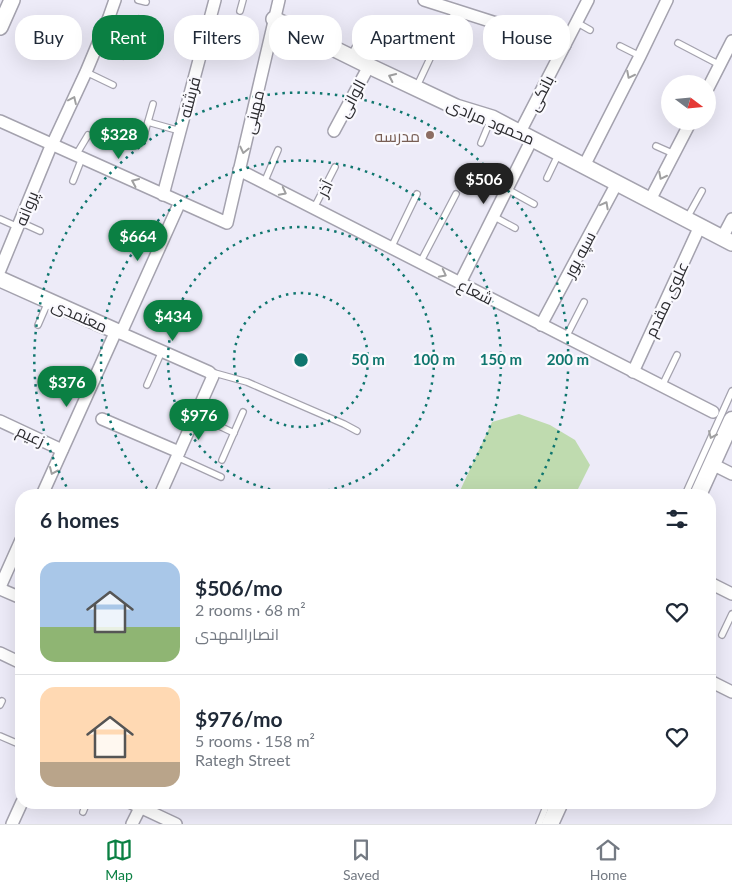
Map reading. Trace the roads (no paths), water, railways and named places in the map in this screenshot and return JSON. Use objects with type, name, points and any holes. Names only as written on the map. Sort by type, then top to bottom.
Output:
[{"type":"main road","points":[[701,489],[732,420]]},
{"type":"main road","points":[[550,824],[557,809]]},
{"type":"street","points":[[0,28],[12,0]]},
{"type":"street","name":"فرشته","points":[[164,194],[215,0]]},
{"type":"street","name":"مهینی","points":[[275,15],[278,0]]},
{"type":"street","points":[[424,0],[483,19]]},
{"type":"street","name":"بانکی","points":[[570,35],[588,0]]},
{"type":"street","points":[[584,166],[667,0]]},
{"type":"street","name":"پروانه","points":[[109,15],[111,1]]},
{"type":"street","name":"مهینی","points":[[180,202],[227,223],[269,41]]},
{"type":"street","points":[[715,75],[732,41]]},
{"type":"street","name":"محمود مرادی","points":[[342,53],[456,107],[492,118],[727,240]]},
{"type":"street","name":"پروانه","points":[[0,270],[52,145],[92,58]]},
{"type":"street","name":"بانکی","points":[[460,283],[507,189],[526,136],[559,60]]},
{"type":"street","name":"الوانی","points":[[334,131],[369,66]]},
{"type":"street","points":[[0,121],[180,202],[45,489]]},
{"type":"street","points":[[650,200],[686,130]]},
{"type":"street","name":"شعاع","points":[[239,170],[713,412]]},
{"type":"street","name":"سپه پور","points":[[541,325],[617,183]]},
{"type":"street","points":[[727,240],[732,219]]},
{"type":"street","name":"علوی مقدم","points":[[633,372],[700,226]]},
{"type":"street","name":"معتمدی","points":[[0,279],[211,374]]},
{"type":"street","points":[[163,489],[196,415],[211,374]]},
{"type":"street","points":[[102,419],[178,455]]},
{"type":"street","name":"زعیم","points":[[0,421],[62,450]]},
{"type":"street","points":[[712,464],[732,474]]},
{"type":"street","points":[[15,550],[4,568],[0,588],[15,595]]},
{"type":"street","points":[[716,586],[732,594]]},
{"type":"street","points":[[0,653],[15,660]]},
{"type":"street","points":[[716,684],[732,692]]},
{"type":"street","points":[[12,824],[19,809]]},
{"type":"street","points":[[132,824],[140,809]]},
{"type":"street","points":[[142,809],[176,824]]},
{"type":"lane","points":[[138,0],[146,2]]},
{"type":"lane","points":[[240,11],[243,0]]},
{"type":"lane","points":[[453,15],[455,10]]},
{"type":"lane","points":[[576,22],[590,30]]},
{"type":"lane","points":[[678,43],[720,65]]},
{"type":"lane","points":[[620,46],[640,56]]},
{"type":"lane","points":[[350,57],[352,53]]},
{"type":"lane","points":[[416,88],[428,60]]},
{"type":"lane","points":[[86,72],[113,85]]},
{"type":"lane","points":[[143,139],[153,104]]},
{"type":"lane","points":[[481,143],[492,118]]},
{"type":"lane","points":[[148,122],[180,131]]},
{"type":"lane","points":[[73,181],[79,157],[88,135]]},
{"type":"lane","points":[[656,146],[674,154]]},
{"type":"lane","points":[[264,183],[278,150]]},
{"type":"lane","points":[[547,178],[560,153]]},
{"type":"lane","name":"آذر","points":[[314,208],[335,167]]},
{"type":"lane","points":[[507,189],[534,204]]},
{"type":"lane","points":[[686,219],[702,191]]},
{"type":"lane","points":[[391,248],[417,194]]},
{"type":"lane","points":[[420,262],[456,194]]},
{"type":"lane","points":[[493,216],[514,228]]},
{"type":"lane","points":[[0,219],[40,231]]},
{"type":"lane","points":[[38,325],[48,301]]},
{"type":"lane","points":[[566,337],[584,302]]},
{"type":"lane","points":[[147,385],[162,351]]},
{"type":"lane","points":[[662,386],[677,355]]},
{"type":"lane","points":[[211,374],[247,382],[357,431]]},
{"type":"lane","points":[[689,489],[732,391]]},
{"type":"lane","points":[[222,460],[243,412]]},
{"type":"lane","points":[[196,415],[234,433]]},
{"type":"lane","points":[[178,455],[221,477]]},
{"type":"lane","points":[[722,635],[732,614]]},
{"type":"lane","points":[[0,736],[15,742]]},
{"type":"lane","points":[[539,824],[545,809]]},
{"type":"place","name":"مدرسه","points":[[430,135]]}]
